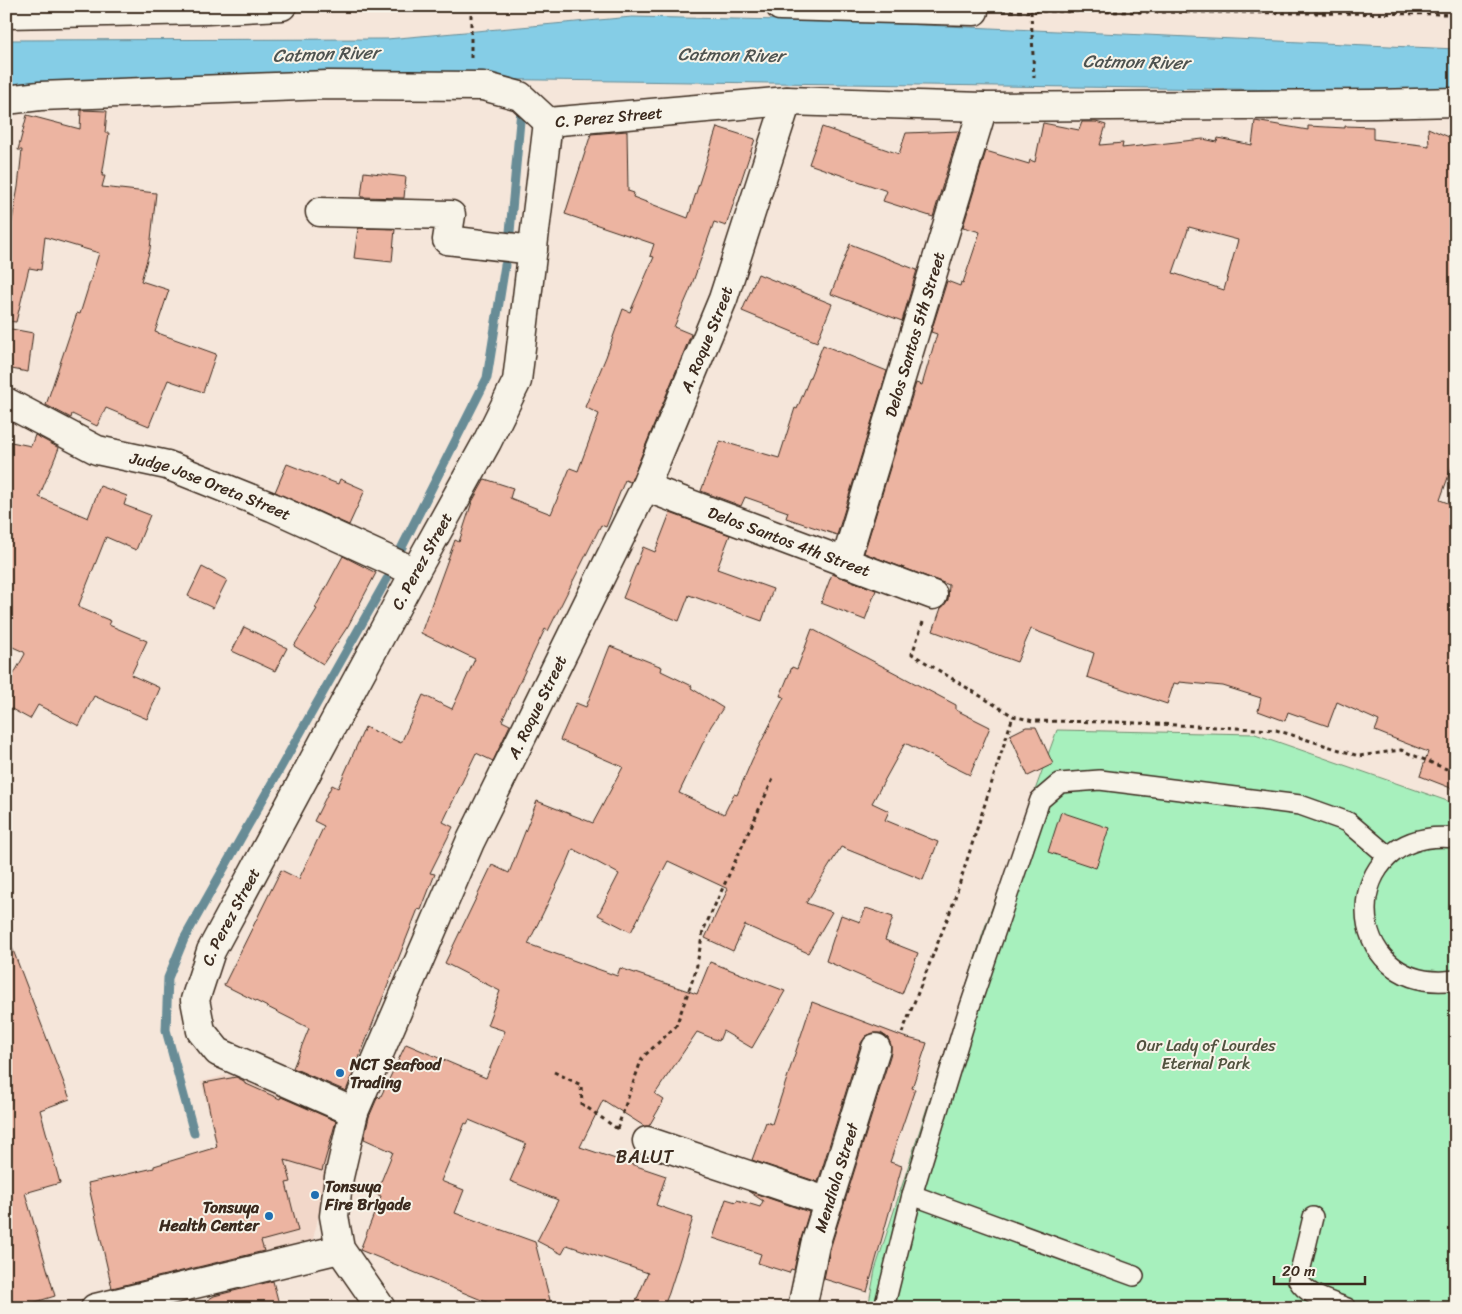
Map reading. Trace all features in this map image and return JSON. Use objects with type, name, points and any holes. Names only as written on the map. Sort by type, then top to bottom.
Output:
[{"type":"street","points":[[6,14],[207,10],[282,6]]},
{"type":"street","points":[[780,6],[974,11]]},
{"type":"street","points":[[6,100],[40,96],[328,85],[483,86],[520,96],[548,122]]},
{"type":"street","name":"C. Perez Street","points":[[354,1112],[218,1052],[202,1031],[195,1000],[211,950],[415,572],[488,442],[516,381],[548,122],[787,101],[983,107],[1456,102]]},
{"type":"street","name":"A. Roque Street","points":[[381,1308],[340,1249],[334,1216],[339,1177],[354,1112],[470,842],[645,486],[723,299],[787,101]]},
{"type":"street","name":"Delos Santos 5th Street","points":[[845,563],[983,107]]},
{"type":"street","points":[[320,212],[451,215],[447,240],[533,250]]},
{"type":"street","name":"Judge Jose Oreta Street","points":[[6,402],[97,450],[167,465],[272,507],[415,572]]},
{"type":"street","name":"Delos Santos 4th Street","points":[[645,486],[933,595]]},
{"type":"street","name":"Mendiola Street","points":[[802,1308],[815,1245],[876,1048]]},
{"type":"street","points":[[647,1141],[829,1202]]},
{"type":"street","points":[[95,1308],[340,1249]]},
{"type":"lane","points":[[884,1308],[912,1196],[967,1015],[1040,800],[1060,783],[1100,780],[1300,805],[1348,822],[1388,856]]},
{"type":"lane","points":[[1456,838],[1439,836],[1421,838],[1404,845],[1388,856],[1377,870],[1368,888],[1365,908],[1367,926],[1374,945],[1386,961],[1401,973],[1420,980],[1447,981],[1456,991]]},
{"type":"lane","points":[[912,1196],[1134,1276]]},
{"type":"lane","points":[[1313,1218],[1298,1280],[1302,1288],[1310,1293],[1347,1308]]},
{"type":"path","points":[[471,6],[471,65]]},
{"type":"path","points":[[974,11],[1031,13],[1456,14]]},
{"type":"path","points":[[1031,13],[1034,84]]},
{"type":"path","points":[[933,595],[912,654],[1013,716],[1032,721],[1117,722],[1276,730],[1359,756],[1401,750],[1456,774]]},
{"type":"path","points":[[876,1048],[901,1035],[938,947],[1013,716]]},
{"type":"path","points":[[617,1129],[642,1058],[676,1026],[696,970],[703,931],[773,779]]},
{"type":"path","points":[[554,1072],[581,1085],[582,1104],[617,1129],[647,1141]]},
{"type":"shaded area","points":[[242,1071],[341,1118],[311,1248],[248,1261],[201,1082]]},
{"type":"green space","name":"Our Lady of Lourdes Eternal Park","points":[[1057,730],[1255,734],[1456,804],[1456,1308],[868,1308],[875,1270],[985,927]]},
{"type":"water","name":"Catmon River","points":[[632,17],[835,21],[1456,49],[1456,92],[465,79],[31,82],[6,85],[6,40],[387,39]]},
{"type":"building","points":[[81,110],[107,111],[105,133],[109,133],[102,176],[105,176],[102,187],[156,193],[150,249],[141,281],[169,290],[155,332],[216,354],[203,392],[168,380],[149,426],[106,408],[97,426],[72,414],[71,418],[46,405],[77,313],[80,314],[99,253],[45,237],[41,270],[29,268],[16,322],[6,321],[6,238],[9,238],[18,187],[22,150],[18,150],[27,115],[80,129]]},
{"type":"building","points":[[1255,121],[1308,130],[1308,126],[1373,127],[1373,139],[1429,146],[1428,128],[1456,140],[1456,455],[1440,500],[1456,506],[1456,790],[1420,776],[1428,752],[1375,731],[1379,721],[1337,702],[1328,726],[1288,712],[1285,721],[1258,711],[1261,698],[1223,686],[1174,683],[1167,704],[1087,677],[1094,653],[1031,629],[1017,662],[933,631],[941,608],[948,600],[949,585],[864,553],[916,383],[922,385],[937,334],[931,332],[947,281],[960,286],[961,282],[963,283],[980,232],[963,227],[986,151],[1029,164],[1030,160],[1035,162],[1043,123],[1079,130],[1082,122],[1096,122],[1106,125],[1100,145],[1123,143],[1122,148],[1203,139],[1217,142],[1218,138],[1252,145]],"holes":[[[1189,227],[1238,240],[1224,290],[1173,273]]]},
{"type":"building","points":[[717,127],[755,139],[726,226],[714,222],[690,290],[674,327],[691,334],[690,337],[631,481],[625,480],[606,527],[601,525],[548,631],[545,629],[525,671],[502,721],[510,725],[493,761],[476,753],[443,822],[453,827],[430,873],[435,874],[421,910],[418,909],[346,1091],[293,1068],[309,1028],[224,985],[281,870],[299,879],[324,826],[314,821],[332,785],[338,788],[365,727],[401,743],[423,695],[452,709],[475,659],[421,633],[455,540],[459,542],[472,502],[485,479],[513,488],[510,498],[551,514],[570,468],[578,471],[599,414],[585,407],[606,357],[623,309],[630,312],[654,257],[650,256],[654,244],[565,214],[591,134],[627,131],[628,191],[634,193],[633,197],[688,218]]},
{"type":"building","points":[[822,127],[899,154],[906,133],[959,131],[933,217],[883,201],[887,191],[809,164]]},
{"type":"building","points":[[364,172],[406,177],[404,198],[361,197]]},
{"type":"building","points":[[358,228],[395,229],[392,262],[354,258]]},
{"type":"building","points":[[850,244],[917,270],[902,321],[831,294]]},
{"type":"building","points":[[758,274],[832,304],[817,342],[742,311]]},
{"type":"building","points":[[6,328],[33,333],[28,372],[6,368]]},
{"type":"building","points":[[823,345],[887,371],[837,535],[786,518],[788,512],[745,497],[741,506],[701,491],[720,441],[779,458],[795,408],[797,409]]},
{"type":"building","points":[[35,435],[59,448],[39,497],[88,518],[100,486],[127,496],[124,505],[150,515],[136,550],[106,537],[78,607],[111,621],[109,625],[147,641],[131,675],[160,688],[147,719],[94,696],[79,726],[38,705],[30,719],[6,706],[6,688],[25,654],[6,644],[6,441],[31,446]]},
{"type":"building","points":[[287,464],[338,484],[340,479],[365,490],[349,525],[275,492]]},
{"type":"building","points":[[670,513],[730,535],[717,569],[773,589],[762,621],[689,595],[679,621],[623,598],[643,547],[655,552]]},
{"type":"building","points":[[343,556],[376,573],[348,626],[323,664],[294,646],[317,609],[315,608]]},
{"type":"building","points":[[202,567],[227,580],[213,608],[188,596]]},
{"type":"building","points":[[832,574],[876,590],[865,620],[821,603]]},
{"type":"building","points":[[244,627],[287,648],[275,671],[232,651]]},
{"type":"building","points":[[812,629],[956,705],[956,710],[990,727],[970,775],[905,743],[872,803],[889,811],[885,820],[938,842],[923,880],[841,847],[806,903],[832,912],[808,953],[745,925],[733,951],[705,938],[728,889],[668,861],[631,932],[598,915],[619,874],[573,849],[528,944],[617,976],[620,968],[697,994],[710,962],[785,991],[752,1048],[723,1031],[719,1041],[697,1032],[655,1094],[664,1100],[649,1126],[644,1126],[603,1100],[580,1147],[666,1176],[656,1205],[693,1218],[663,1308],[633,1308],[648,1273],[567,1245],[562,1254],[537,1241],[558,1200],[510,1181],[526,1144],[469,1120],[467,1124],[465,1123],[441,1181],[464,1190],[455,1213],[535,1242],[552,1308],[501,1308],[360,1250],[381,1196],[376,1194],[393,1152],[364,1139],[369,1117],[378,1096],[380,1098],[406,1044],[486,1078],[505,1031],[487,1025],[500,991],[445,963],[492,865],[509,873],[537,801],[593,823],[623,767],[560,740],[576,703],[586,707],[610,646],[662,667],[661,671],[692,686],[691,688],[723,708],[711,726],[679,793],[724,814],[734,794],[737,795],[752,760],[784,697],[780,696],[792,667],[797,669]]},
{"type":"building","points":[[1026,727],[1036,727],[1053,764],[1028,776],[1010,735]]},
{"type":"building","points":[[1061,812],[1109,828],[1096,868],[1048,852]]},
{"type":"building","points":[[866,908],[893,917],[885,940],[918,953],[902,994],[826,961],[841,915],[860,922]]},
{"type":"building","points":[[8,937],[70,1099],[40,1110],[60,1183],[25,1193],[55,1296],[16,1308],[6,1308],[6,938]]},
{"type":"building","points":[[812,1002],[904,1037],[927,1043],[912,1088],[915,1089],[890,1162],[902,1166],[867,1292],[824,1279],[830,1249],[891,1053],[891,1045],[888,1038],[881,1033],[873,1033],[866,1036],[861,1043],[818,1182],[752,1160],[766,1122],[772,1124]]},
{"type":"building","points":[[236,1077],[244,1081],[244,1083],[280,1099],[281,1097],[336,1121],[322,1171],[285,1160],[291,1182],[286,1183],[298,1231],[261,1241],[264,1251],[112,1288],[88,1183],[154,1168],[154,1166],[217,1147],[204,1083]]},
{"type":"building","points":[[748,1191],[809,1212],[794,1270],[791,1269],[789,1273],[758,1263],[761,1254],[713,1238],[726,1199],[736,1202],[737,1200],[760,1207],[763,1201]]},
{"type":"building","points":[[273,1281],[280,1308],[194,1308],[214,1296]]},
{"type":"waterway","points":[[510,232],[521,110]]},
{"type":"waterway","points":[[399,553],[487,378],[505,265]]},
{"type":"waterway","points":[[194,1133],[166,1030],[168,978],[184,939],[387,579]]},
{"type":"place","name":"NCT Seafood Trading","points":[[340,1073]]},
{"type":"place","name":"Tonsuya Fire Brigade","points":[[315,1195]]},
{"type":"place","name":"Tonsuya Health Center","points":[[269,1216]]},
{"type":"district","name":"BALUT","points":[[645,1157]]}]
